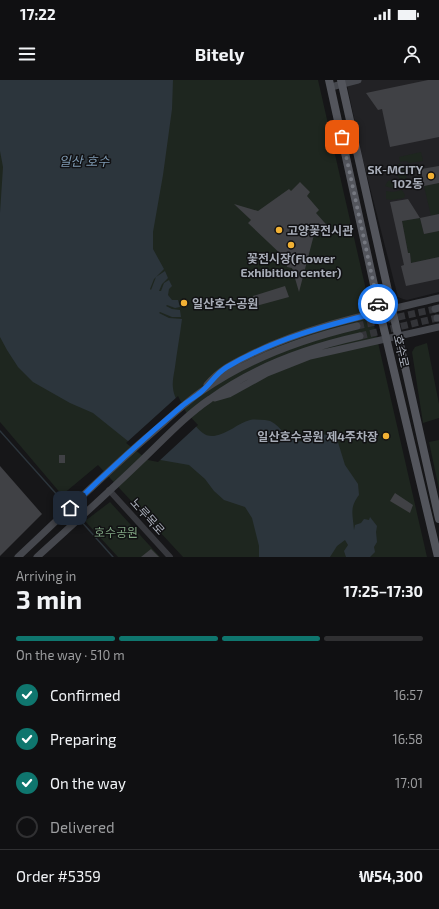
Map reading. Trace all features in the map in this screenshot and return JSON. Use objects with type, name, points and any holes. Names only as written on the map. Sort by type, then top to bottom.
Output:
[{"type":"main road","points":[[330,83],[358,80]]},
{"type":"main road","name":"호수로","points":[[342,82],[439,519]]},
{"type":"main road","name":"호수로","points":[[330,83],[380,312],[438,557]]},
{"type":"main road","points":[[202,391],[216,374],[266,347],[308,331],[439,298]]},
{"type":"main road","points":[[18,557],[108,471],[202,391],[236,370],[281,349],[323,334],[357,326]]},
{"type":"main road","points":[[209,399],[229,394],[268,373],[310,356],[439,327]]},
{"type":"main road","points":[[37,557],[209,399],[246,376],[288,356],[318,346],[360,336]]},
{"type":"street","name":"노루목로","points":[[109,490],[170,557]]},
{"type":"shaded area","points":[[346,80],[439,80],[439,292],[407,300],[398,297],[363,160]]},
{"type":"green space","name":"일산호수공원","points":[[0,80],[318,80],[427,557],[183,557],[98,465],[62,495],[0,422]]},
{"type":"green space","points":[[421,152],[423,161],[409,163],[406,161],[400,162],[399,157]]},
{"type":"green space","points":[[400,163],[407,176],[403,184],[393,168]]},
{"type":"green space","points":[[396,179],[400,187],[394,189],[385,186],[388,181]]},
{"type":"green space","points":[[439,183],[439,214],[431,216],[424,186]]},
{"type":"green space","points":[[402,190],[405,195],[404,198],[391,200],[386,199],[386,191],[393,192]]},
{"type":"green space","points":[[420,218],[424,234],[439,231],[439,257],[411,263],[402,221]]},
{"type":"green space","points":[[427,343],[439,404],[439,418],[423,423],[412,352],[415,347]]},
{"type":"green space","points":[[439,440],[439,489],[429,442]]},
{"type":"green space","name":"호수공원","points":[[110,502],[160,557],[118,557],[85,521]]},
{"type":"water","name":"일산 호수","points":[[0,80],[173,80],[172,109],[153,232],[153,249],[164,269],[156,277],[165,271],[168,278],[162,284],[159,291],[161,291],[164,283],[169,280],[172,286],[169,289],[168,295],[172,300],[178,300],[180,307],[175,308],[166,306],[172,309],[180,310],[181,317],[172,317],[160,312],[159,313],[169,318],[182,319],[173,380],[173,388],[176,398],[181,408],[194,424],[208,436],[219,435],[246,421],[265,420],[274,423],[292,440],[303,441],[320,435],[330,436],[337,439],[345,465],[358,484],[359,495],[352,512],[354,530],[355,525],[361,523],[364,519],[369,520],[370,517],[377,526],[377,542],[374,547],[375,552],[370,557],[346,557],[344,551],[348,545],[345,540],[337,546],[330,557],[259,557],[259,546],[252,518],[245,507],[224,500],[214,491],[205,479],[189,465],[149,458],[93,413],[70,403],[33,382],[18,367],[0,337],[0,213],[3,167],[0,151]],"holes":[[[156,277],[151,290],[150,289]]]},
{"type":"pier","points":[[178,396],[186,412],[198,425],[158,462],[148,460],[126,443]]},
{"type":"building","points":[[428,80],[439,80],[439,137],[390,147],[382,109],[378,110],[366,93]]},
{"type":"building","name":"SK-MCITY 102동","points":[[439,166],[439,183],[424,186],[421,169]]},
{"type":"building","name":"꽃전시장(Flower Exhibition center)","points":[[300,182],[310,192],[307,196],[319,210],[316,213],[332,231],[316,227],[299,292],[292,268],[287,267],[286,259],[248,223],[251,220],[234,204],[258,211],[289,189],[291,191]]},
{"type":"building","points":[[408,199],[420,218],[402,221],[411,263],[439,257],[439,279],[406,286],[401,266],[404,265],[390,202]]},
{"type":"building","points":[[439,214],[439,231],[424,234],[420,218]]},
{"type":"building","points":[[285,286],[289,297],[256,306],[253,296]]},
{"type":"building","points":[[59,455],[65,455],[65,463],[59,463]]},
{"type":"building","points":[[0,466],[42,514],[0,556]]},
{"type":"building","points":[[395,493],[413,505],[410,513],[390,501]]},
{"type":"building","points":[[151,549],[159,557],[141,557]]},
{"type":"waterway","points":[[0,431],[68,507]]},
{"type":"waterway","points":[[71,510],[77,517]]},
{"type":"waterway","points":[[80,520],[113,557]]},
{"type":"tunnel","points":[[357,326],[435,309]]},
{"type":"tunnel","points":[[360,336],[437,318]]},
{"type":"way so far","points":[[342,137],[378,304]]},
{"type":"place","name":"SK-MCITY 102동","points":[[431,176]]},
{"type":"place","name":"고양꽃전시관","points":[[279,230]]},
{"type":"place","name":"꽃전시장(Flower Exhibition center)","points":[[291,245]]},
{"type":"place","name":"일산호수공원","points":[[184,303]]},
{"type":"place","name":"일산호수공원 제4주차장","points":[[386,436]]},
{"type":"route","points":[[70,508],[132,450],[202,391],[216,374],[226,367],[246,356],[284,339],[314,329],[380,312],[378,304]]}]
